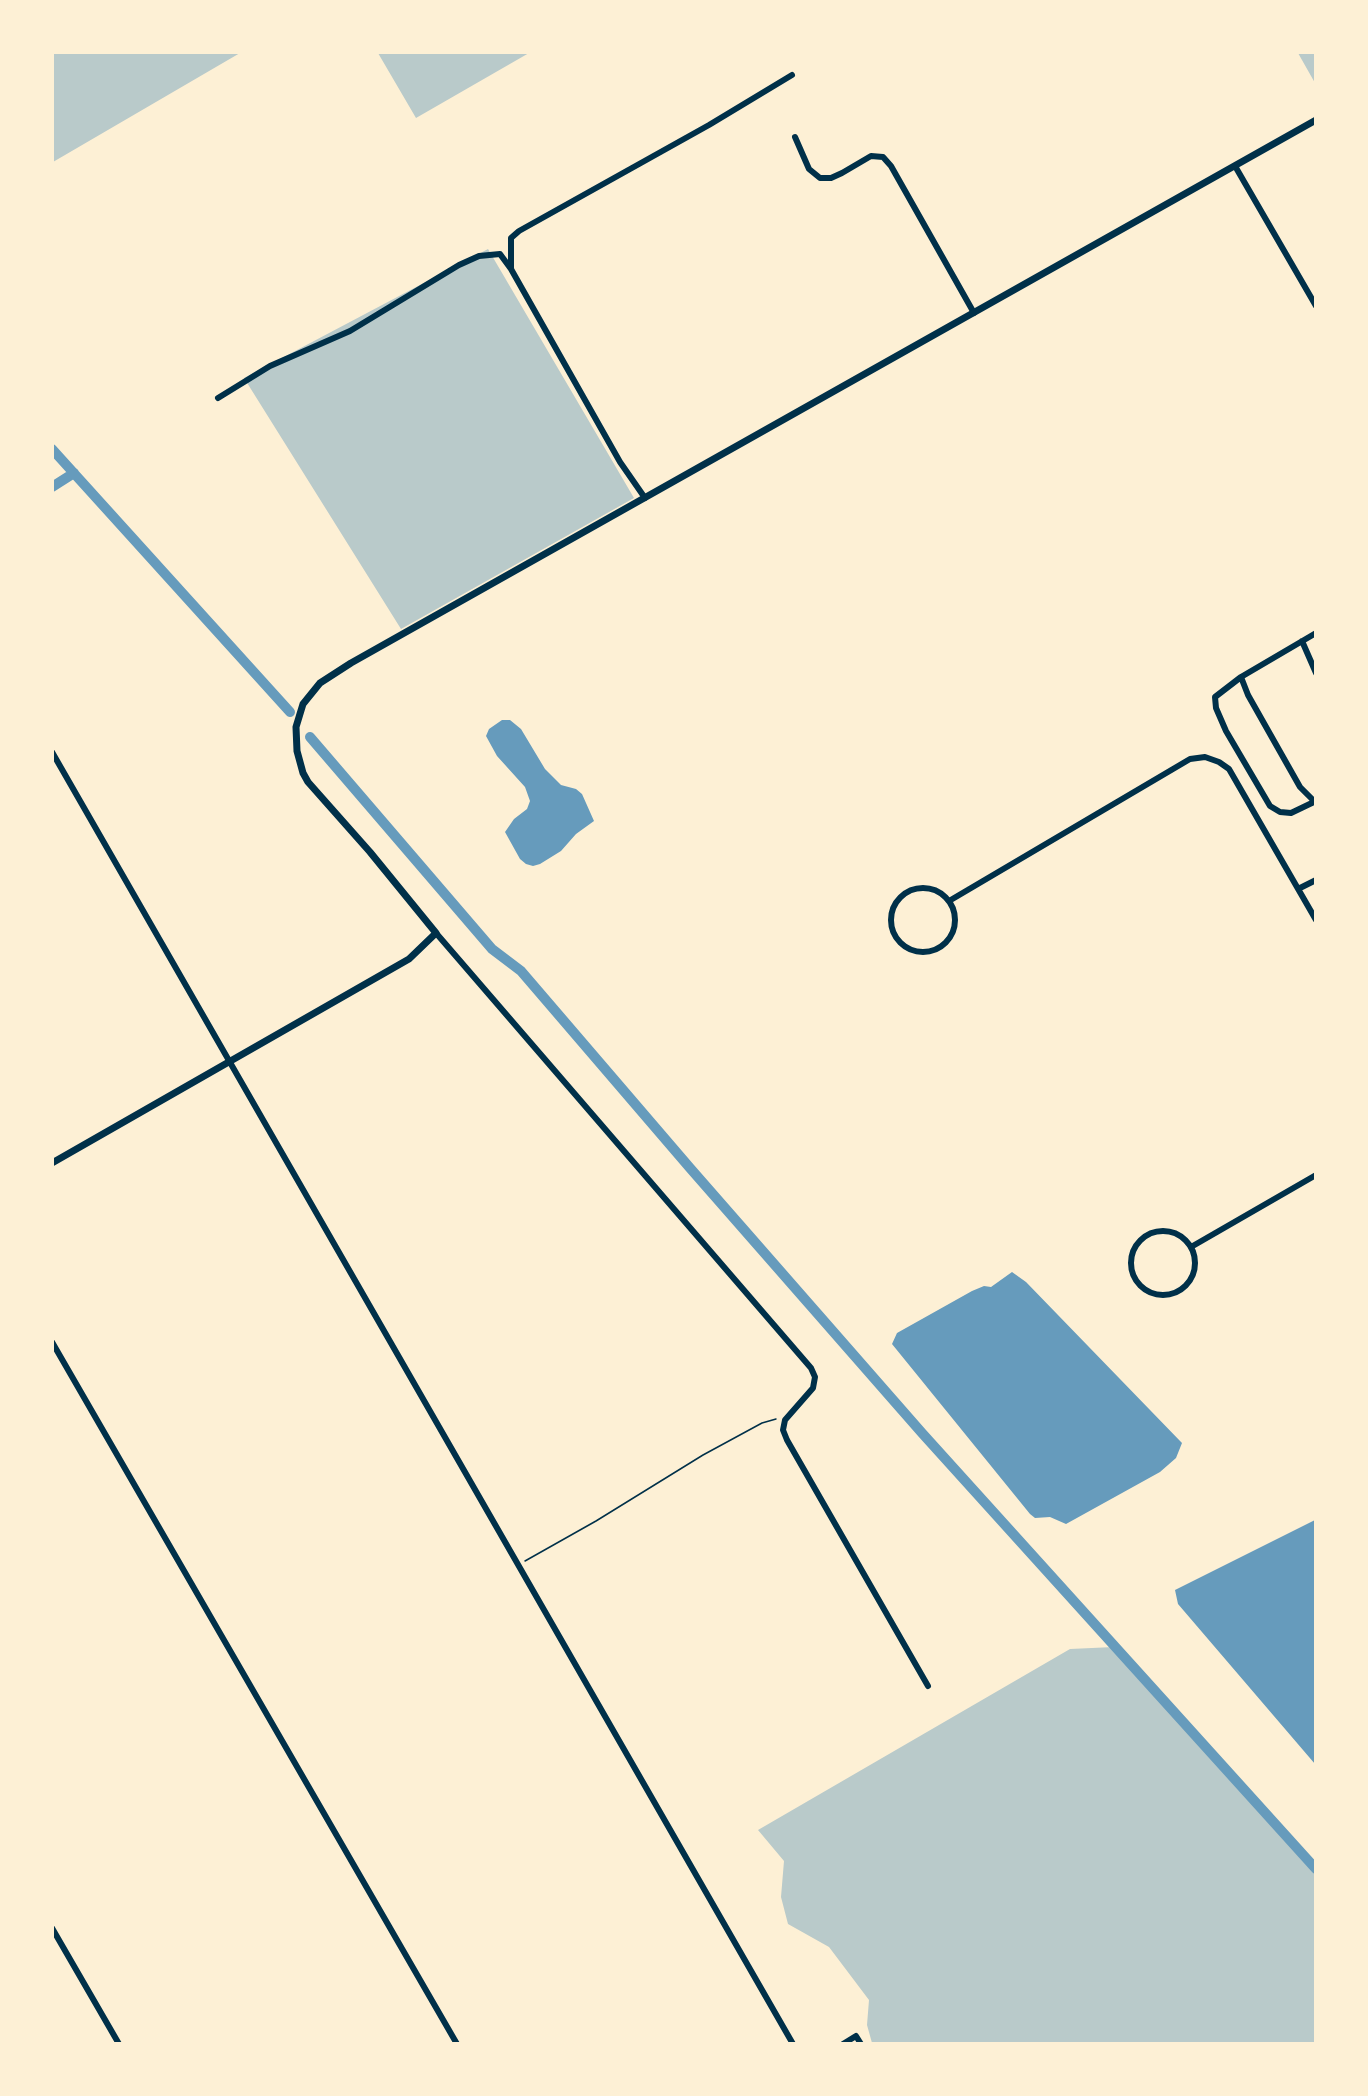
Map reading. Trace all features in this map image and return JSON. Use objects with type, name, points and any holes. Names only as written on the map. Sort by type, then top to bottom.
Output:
[{"type":"street","points":[[511,269],[511,238],[519,231],[709,125],[792,75]]},
{"type":"street","points":[[928,1686],[783,1430],[785,1420],[813,1388],[815,1377],[811,1368],[316,791],[303,773],[296,739],[296,727],[303,704],[320,683],[351,663],[1316,120]]},
{"type":"street","points":[[795,137],[810,169],[820,178],[831,178],[872,156],[883,157],[891,166],[974,313]]},
{"type":"street","points":[[1235,165],[1316,306]]},
{"type":"street","points":[[218,398],[270,366],[350,331],[459,265],[479,256],[500,254],[511,269],[620,462],[645,498]]},
{"type":"street","points":[[1242,677],[1248,695],[1300,787],[1315,802],[1291,813],[1280,813],[1270,806],[1216,708],[1215,697],[1242,677],[1316,633]]},
{"type":"street","points":[[1302,641],[1316,673]]},
{"type":"street","points":[[52,752],[793,2043]]},
{"type":"street","points":[[949,901],[1190,759],[1205,757],[1229,769],[1298,889],[1312,907],[1316,920]]},
{"type":"street","points":[[1298,889],[1316,880]]},
{"type":"street","points":[[931,888],[941,893],[949,901],[954,910],[954,930],[942,946],[923,953],[913,951],[896,939],[891,929],[890,918],[899,898],[908,891],[931,888]]},
{"type":"street","points":[[52,1163],[409,959],[436,933]]},
{"type":"street","points":[[1191,1247],[1316,1174]]},
{"type":"street","points":[[1155,1232],[1176,1234],[1191,1247],[1195,1266],[1187,1284],[1180,1291],[1161,1296],[1151,1293],[1136,1281],[1132,1272],[1133,1252],[1146,1236],[1155,1232]]},
{"type":"street","points":[[52,1342],[457,2043]]},
{"type":"street","points":[[52,1928],[119,2043]]},
{"type":"street","points":[[843,2043],[856,2036],[861,2043]]},
{"type":"path","points":[[519,1564],[762,1423],[773,1419],[785,1420]]},
{"type":"shaded area","points":[[53,52],[240,52],[240,53],[53,162]]},
{"type":"shaded area","points":[[378,53],[529,53],[416,118]]},
{"type":"shaded area","points":[[1298,53],[1315,53],[1315,83]]},
{"type":"shaded area","points":[[488,249],[634,498],[401,629],[244,378]]},
{"type":"shaded area","points":[[1114,1647],[1315,1872],[1315,2043],[872,2043],[867,2025],[869,2000],[829,1947],[788,1924],[781,1897],[784,1861],[758,1830],[1070,1649]]},
{"type":"water","points":[[502,720],[510,720],[521,729],[545,769],[561,785],[576,789],[582,794],[594,821],[576,834],[561,851],[533,866],[520,859],[505,832],[514,819],[527,809],[530,801],[525,787],[497,756],[486,736],[489,729]]},
{"type":"water","points":[[1012,1272],[1026,1282],[1182,1443],[1176,1458],[1160,1472],[1066,1524],[1050,1517],[1035,1518],[1030,1514],[892,1344],[897,1333],[972,1291],[984,1286],[991,1287]]},
{"type":"water","points":[[1315,1520],[1315,1764],[1178,1604],[1175,1590]]},
{"type":"waterway","points":[[52,449],[290,712]]},
{"type":"waterway","points":[[52,487],[74,473]]},
{"type":"waterway","points":[[310,737],[492,949],[521,971],[922,1433],[1316,1869]]}]
